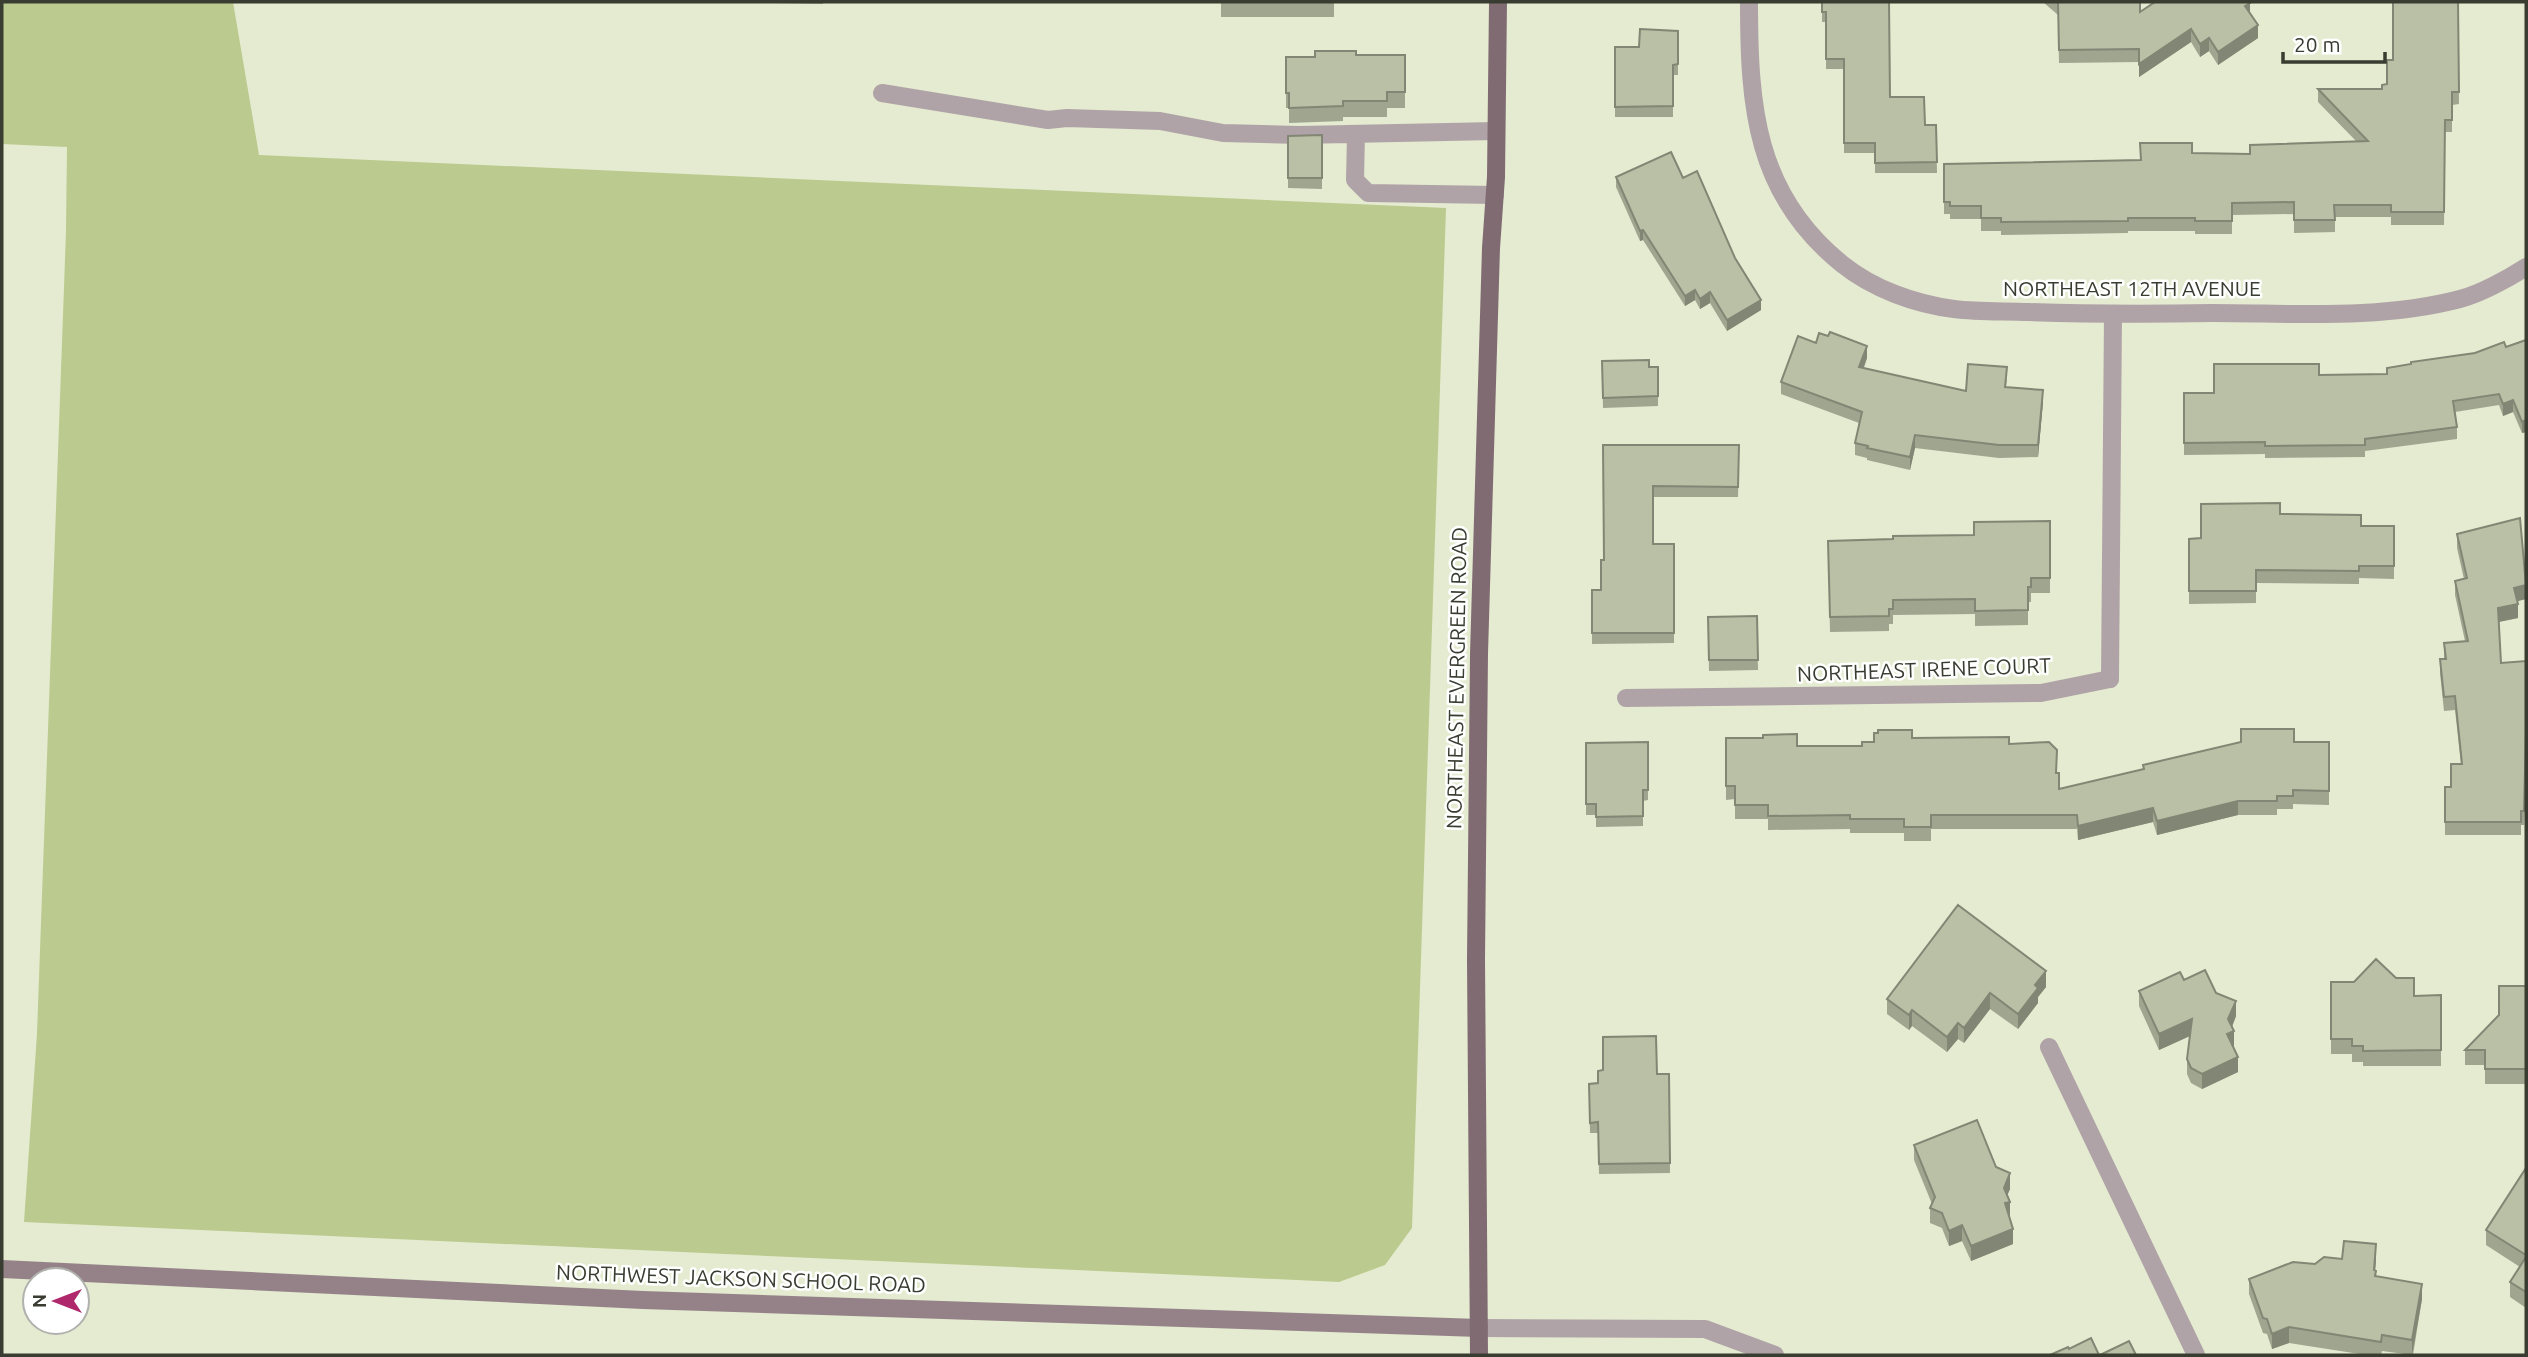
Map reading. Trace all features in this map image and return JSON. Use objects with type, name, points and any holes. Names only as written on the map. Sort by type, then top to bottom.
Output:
[{"type":"main road","name":"NORTHEAST EVERGREEN ROAD","points":[[1479,1355],[1476,960],[1479,654],[1495,195],[1498,2]]},
{"type":"main road","name":"NORTHWEST JACKSON SCHOOL ROAD","points":[[2,1269],[643,1300],[1479,1328]]},
{"type":"street","name":"NORTHEAST 12TH AVENUE","points":[[1749,2],[1752,102],[1759,139],[1778,185],[1804,229],[1843,265],[1887,292],[1953,309],[2113,314],[2393,312],[2462,299],[2526,267]]},
{"type":"street","points":[[882,93],[1048,120],[1067,118],[1160,121],[1223,133],[1496,131]]},
{"type":"street","points":[[1356,134],[1355,180],[1368,193],[1495,195]]},
{"type":"street","name":"NORTHEAST IRENE COURT","points":[[1626,698],[2041,693],[2110,680],[2113,314]]},
{"type":"street","points":[[2049,1047],[2196,1355]]},
{"type":"street","points":[[1479,1328],[1705,1329],[1775,1355]]},
{"type":"green space","points":[[2,2],[233,2],[259,155],[1446,208],[1412,1228],[1385,1265],[1339,1282],[24,1222],[37,1034],[67,147],[2,144]]},
{"type":"building","points":[[1822,2],[1889,2],[1890,97],[1924,97],[1925,125],[1936,125],[1937,162],[1875,163],[1875,143],[1844,143],[1844,59],[1826,59],[1826,12],[1822,12]]},
{"type":"building","points":[[2058,2],[2140,2],[2140,12],[2155,2],[2250,2],[2245,6],[2258,25],[2218,52],[2209,38],[2200,44],[2191,29],[2139,64],[2139,49],[2059,50]]},
{"type":"building","points":[[2393,2],[2458,2],[2459,92],[2452,92],[2452,120],[2445,120],[2444,212],[2391,212],[2391,205],[2334,205],[2335,220],[2294,220],[2294,202],[2232,203],[2232,221],[2128,218],[2128,221],[2001,222],[2001,218],[1981,218],[1981,206],[1950,206],[1950,202],[1944,202],[1944,164],[2141,160],[2140,143],[2192,143],[2192,153],[2250,154],[2250,145],[2368,141],[2318,89],[2382,89],[2382,85],[2387,84],[2387,60],[2393,60]]},
{"type":"building","points":[[1640,29],[1678,31],[1678,64],[1673,65],[1673,106],[1615,107],[1615,47],[1639,47]]},
{"type":"building","points":[[1315,51],[1356,51],[1356,55],[1405,55],[1405,92],[1387,92],[1387,101],[1343,101],[1343,106],[1289,108],[1289,93],[1286,93],[1286,57],[1315,57]]},
{"type":"building","points":[[1322,135],[1322,178],[1288,178],[1288,136]]},
{"type":"building","points":[[1671,152],[1683,178],[1697,171],[1735,258],[1761,300],[1727,320],[1710,292],[1700,299],[1695,290],[1685,296],[1643,230],[1640,231],[1616,177]]},
{"type":"building","points":[[1830,332],[1867,346],[1859,367],[1966,391],[1968,364],[2007,367],[2005,387],[2043,390],[2038,445],[1999,445],[1915,435],[1910,457],[1855,443],[1862,412],[1781,382],[1798,336],[1816,343],[1819,333],[1828,336]]},
{"type":"building","points":[[2526,340],[2526,420],[2522,422],[2513,400],[2503,404],[2499,394],[2453,401],[2457,427],[2365,439],[2365,445],[2265,446],[2265,442],[2184,443],[2184,393],[2214,393],[2214,364],[2319,364],[2319,375],[2387,374],[2387,368],[2411,362],[2475,353],[2504,342],[2506,347]]},
{"type":"building","points":[[1649,360],[1649,367],[1658,367],[1658,396],[1603,398],[1602,361]]},
{"type":"building","points":[[1603,445],[1739,445],[1738,487],[1653,486],[1653,544],[1674,544],[1674,633],[1592,633],[1592,590],[1601,590],[1601,560],[1604,560]]},
{"type":"building","points":[[2280,503],[2280,514],[2361,515],[2361,526],[2394,526],[2394,566],[2359,566],[2359,571],[2256,570],[2256,591],[2189,591],[2189,539],[2201,538],[2201,504]]},
{"type":"building","points":[[2520,518],[2526,585],[2514,588],[2518,604],[2498,608],[2501,663],[2526,661],[2524,811],[2521,811],[2521,822],[2445,822],[2445,787],[2451,787],[2451,764],[2462,764],[2455,696],[2444,697],[2440,659],[2446,659],[2444,643],[2468,641],[2455,581],[2467,578],[2457,534]]},
{"type":"building","points":[[2050,521],[2050,578],[2031,578],[2031,587],[2028,587],[2028,610],[1975,611],[1975,599],[1893,600],[1893,609],[1889,609],[1889,616],[1830,617],[1828,541],[1893,539],[1893,536],[1974,535],[1974,522]]},
{"type":"building","points":[[1757,616],[1758,660],[1709,660],[1708,617]]},
{"type":"building","points":[[2241,729],[2294,729],[2294,742],[2329,742],[2329,791],[2293,790],[2293,796],[2277,796],[2277,801],[2238,801],[2157,821],[2153,808],[2078,826],[2077,815],[1931,815],[1931,827],[1904,827],[1904,819],[1850,819],[1850,815],[1768,816],[1768,805],[1735,805],[1735,786],[1726,786],[1726,738],[1797,734],[1797,746],[1862,746],[1862,742],[1874,742],[1874,733],[1878,733],[1878,730],[1912,730],[1912,738],[2009,737],[2009,744],[2049,742],[2057,750],[2056,773],[2059,773],[2059,789],[2144,769],[2143,765],[2241,742]]},
{"type":"building","points":[[1648,742],[1648,790],[1643,790],[1643,816],[1596,817],[1596,804],[1586,804],[1586,743]]},
{"type":"building","points":[[1958,905],[2046,971],[2035,985],[2038,988],[2018,1014],[1990,993],[1964,1028],[1958,1023],[1947,1037],[1912,1010],[1909,1015],[1887,999]]},
{"type":"building","points":[[2376,959],[2396,978],[2414,978],[2414,996],[2441,995],[2441,1050],[2363,1051],[2363,1046],[2352,1046],[2352,1039],[2331,1039],[2331,982],[2354,982]]},
{"type":"building","points":[[2205,970],[2216,993],[2236,1001],[2228,1019],[2234,1031],[2227,1034],[2238,1057],[2202,1074],[2191,1068],[2187,1059],[2192,1019],[2159,1034],[2139,991],[2180,972],[2184,980]]},
{"type":"building","points":[[2499,986],[2526,986],[2526,1069],[2485,1069],[2485,1050],[2465,1050],[2499,1015]]},
{"type":"building","points":[[1656,1036],[1657,1074],[1669,1074],[1670,1163],[1599,1164],[1598,1122],[1590,1123],[1589,1084],[1598,1083],[1598,1071],[1603,1070],[1603,1037]]},
{"type":"building","points":[[1977,1120],[1996,1167],[2010,1173],[2004,1188],[2010,1202],[2005,1203],[2013,1229],[1971,1246],[1962,1225],[1949,1231],[1942,1213],[1930,1208],[1935,1197],[1914,1145]]},
{"type":"building","points":[[2526,1168],[2526,1255],[2486,1230]]},
{"type":"building","points":[[2344,1241],[2376,1244],[2375,1276],[2422,1284],[2412,1340],[2382,1335],[2381,1342],[2289,1327],[2272,1334],[2267,1319],[2263,1318],[2249,1279],[2293,1262],[2315,1264],[2324,1257],[2342,1259]]},
{"type":"building","points":[[2526,1257],[2526,1292],[2510,1282]]},
{"type":"building","points":[[2091,1338],[2099,1355],[2050,1355],[2068,1347],[2069,1349]]},
{"type":"building","points":[[2129,1341],[2136,1355],[2100,1355]]}]
